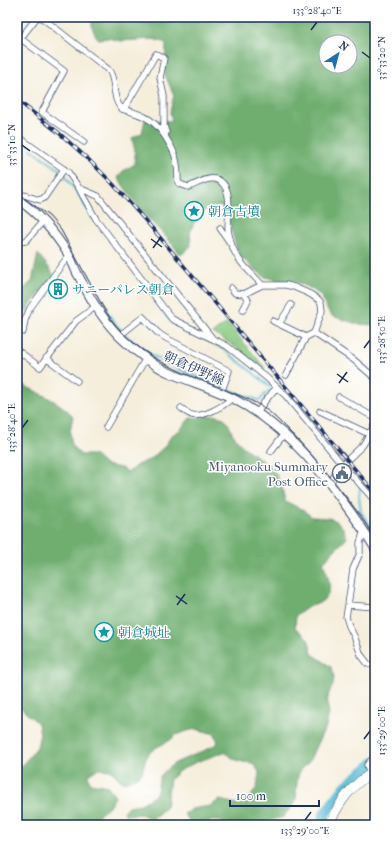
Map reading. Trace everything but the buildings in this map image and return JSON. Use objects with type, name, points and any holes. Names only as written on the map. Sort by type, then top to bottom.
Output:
[{"type":"main road","name":"朝倉伊野線","points":[[18,200],[43,221],[53,232],[69,255],[95,307],[119,336],[146,358],[169,372],[232,398],[256,413],[284,434],[310,459],[330,484],[364,530],[375,548]]},
{"type":"main road","points":[[328,825],[342,800],[370,771]]},
{"type":"street","points":[[37,17],[18,39],[64,71],[42,112],[84,142]]},
{"type":"street","points":[[41,17],[106,66],[111,72],[116,99],[120,107],[141,115],[158,126],[175,154],[178,182],[180,184],[188,187],[214,179],[224,185],[229,197],[228,231],[232,246]]},
{"type":"street","points":[[124,109],[156,54],[164,58],[160,78],[164,96],[165,136]]},
{"type":"street","points":[[17,136],[68,172],[79,188],[82,196],[96,219],[172,319],[227,346],[277,387],[344,463],[375,501]]},
{"type":"street","points":[[18,200],[24,195],[40,200],[44,198],[64,169]]},
{"type":"street","points":[[79,188],[98,196],[214,339]]},
{"type":"street","points":[[17,242],[26,241],[43,221]]},
{"type":"street","points":[[220,228],[232,246],[239,261],[262,285]]},
{"type":"street","points":[[23,332],[25,320],[30,308],[69,255]]},
{"type":"street","points":[[231,288],[235,293],[244,294],[262,285],[275,284],[290,286],[310,294],[319,300],[322,311],[314,333],[306,337],[286,375]]},
{"type":"street","points":[[243,310],[248,300],[244,294]]},
{"type":"street","points":[[279,324],[291,305]]},
{"type":"street","points":[[18,350],[40,367],[76,321],[95,307]]},
{"type":"street","points":[[119,336],[143,317],[157,332],[164,337],[229,371],[221,393]]},
{"type":"street","points":[[273,321],[306,337]]},
{"type":"street","points":[[314,333],[354,360],[375,378]]},
{"type":"street","points":[[46,358],[77,381]]},
{"type":"street","points":[[106,428],[146,358]]},
{"type":"street","points":[[256,413],[277,387]]},
{"type":"street","points":[[340,396],[375,418]]},
{"type":"street","points":[[181,408],[191,414],[197,415],[228,403],[232,398]]},
{"type":"street","points":[[320,411],[372,433]]},
{"type":"street","points":[[330,484],[338,469],[363,445],[372,433],[375,424]]},
{"type":"street","points":[[271,451],[284,434]]},
{"type":"street","points":[[364,530],[360,543],[360,553],[353,569],[346,617],[362,655],[368,664],[375,666]]},
{"type":"street","points":[[348,605],[375,607]]},
{"type":"street","points":[[370,771],[367,765],[373,758],[375,752]]},
{"type":"green space","points":[[93,17],[375,17],[375,325],[357,324],[332,316],[325,306],[322,296],[308,287],[294,281],[265,277],[253,268],[240,256],[229,221],[221,205],[205,210],[196,218],[190,233],[191,246],[181,255],[142,212],[118,178],[123,171],[135,164],[135,151],[132,138],[142,133],[145,120],[172,121],[170,112],[174,95],[165,75],[166,43],[153,39],[121,41],[108,38],[98,39],[92,28]]},
{"type":"green space","points":[[38,254],[55,277],[30,305],[17,332],[17,286],[24,289],[32,281]]},
{"type":"green space","points":[[227,323],[265,368],[263,370],[236,347],[213,333]]},
{"type":"green space","points":[[17,382],[61,405],[73,416],[70,432],[72,446],[81,455],[94,455],[105,465],[121,468],[128,472],[137,465],[151,459],[164,447],[172,435],[180,430],[190,418],[213,415],[224,418],[232,433],[241,445],[271,467],[282,488],[285,501],[303,510],[312,517],[329,518],[338,522],[343,528],[347,538],[323,563],[329,583],[326,597],[321,602],[310,606],[296,615],[295,628],[307,638],[312,654],[331,667],[334,677],[327,703],[329,713],[326,727],[309,762],[300,770],[297,780],[296,801],[283,817],[260,825],[224,825],[219,820],[191,823],[184,814],[192,809],[210,806],[220,800],[237,804],[249,799],[257,787],[259,772],[253,763],[238,760],[224,752],[194,763],[179,771],[170,779],[166,807],[152,819],[141,814],[126,815],[123,811],[128,806],[141,804],[154,796],[157,791],[160,776],[167,769],[175,763],[208,749],[218,743],[215,734],[196,729],[176,735],[149,753],[142,773],[134,779],[123,782],[111,770],[97,769],[88,775],[90,783],[108,786],[115,797],[109,807],[83,825],[17,825],[17,767],[22,765],[37,747],[40,734],[38,723],[17,703]]},
{"type":"waterway","points":[[31,149],[63,173],[80,197],[92,218]]},
{"type":"waterway","points":[[98,297],[119,328],[129,338],[153,356],[194,376],[258,400],[260,400],[269,390]]},
{"type":"waterway","points":[[155,301],[170,321],[223,349],[272,388]]},
{"type":"waterway","points":[[360,487],[359,497],[361,512],[375,531]]},
{"type":"waterway","points":[[321,825],[325,813],[346,786],[375,762]]},
{"type":"tram line","points":[[17,193],[49,216],[61,230],[102,305],[116,326],[131,341],[141,349],[175,369],[244,397],[267,410],[319,464],[340,489],[375,538]]},
{"type":"railway","points":[[17,100],[59,133],[112,183],[152,228],[375,493]]},
{"type":"place","name":"朝倉古墳","points":[[194,211]]},
{"type":"place","name":"サニーパレス朝倉","points":[[58,289]]},
{"type":"place","name":"Miyanooku Summary Post Office","points":[[342,473]]},
{"type":"place","name":"朝倉城址","points":[[104,632]]}]
